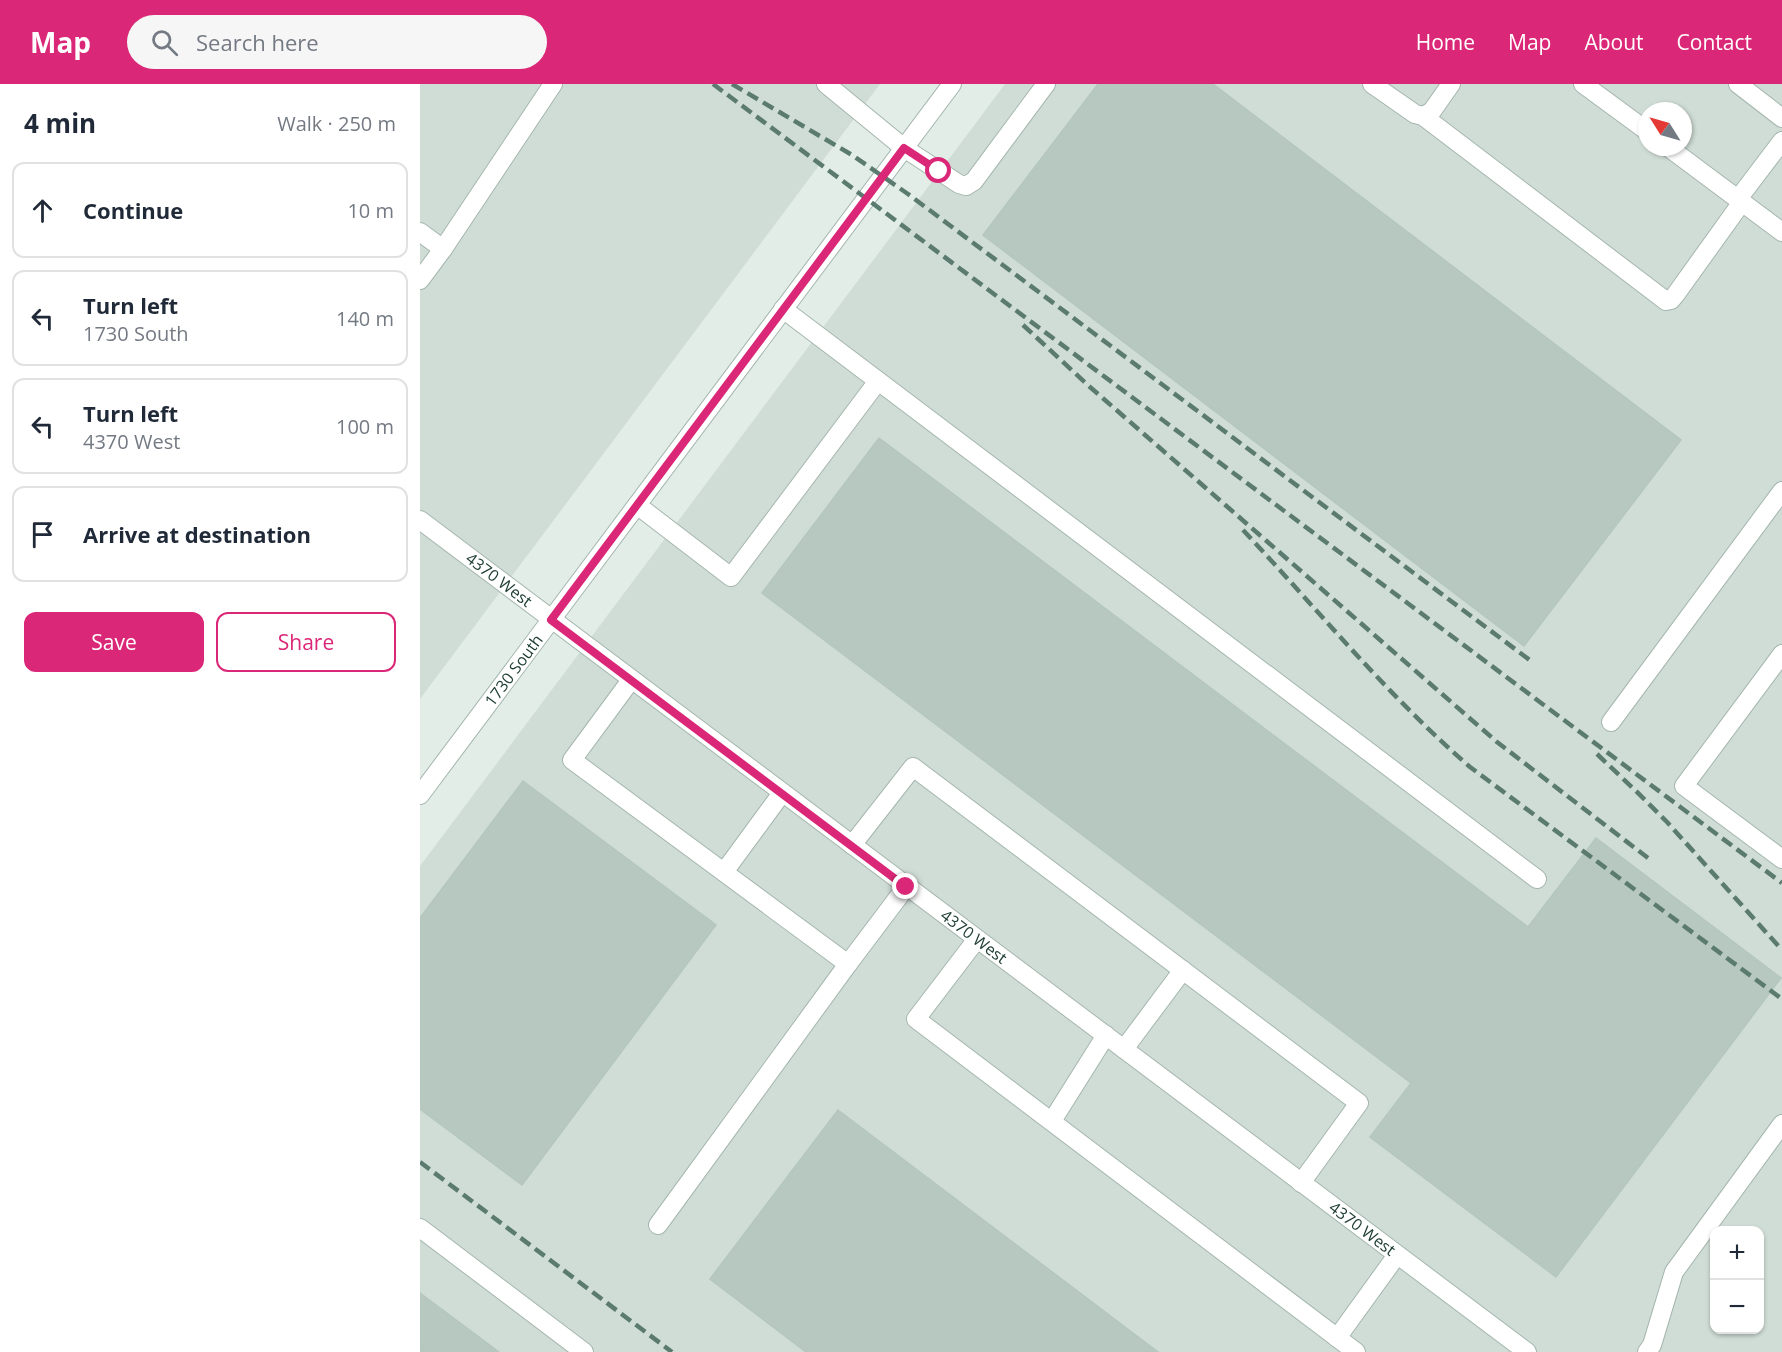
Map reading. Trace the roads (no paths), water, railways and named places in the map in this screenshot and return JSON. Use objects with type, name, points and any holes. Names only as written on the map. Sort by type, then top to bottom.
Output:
[{"type":"street","points":[[420,280],[553,84]]},
{"type":"street","points":[[826,84],[904,148],[959,184],[966,186],[974,181],[1046,84]]},
{"type":"street","name":"1730 South","points":[[420,795],[952,84]]},
{"type":"street","points":[[1372,84],[1415,114],[1423,116],[1666,301],[1671,300],[1676,294],[1782,141]]},
{"type":"street","points":[[1423,116],[1432,111],[1451,84]]},
{"type":"street","points":[[1583,84],[1638,124]]},
{"type":"street","points":[[1738,84],[1782,118]]},
{"type":"street","points":[[1680,156],[1782,232]]},
{"type":"street","points":[[420,232],[443,249]]},
{"type":"street","points":[[783,309],[1537,879]]},
{"type":"street","points":[[637,505],[731,578],[878,381]]},
{"type":"street","points":[[1611,723],[1782,490]]},
{"type":"street","name":"4370 West","points":[[420,520],[1527,1352]]},
{"type":"street","points":[[1782,654],[1684,786],[1782,859]]},
{"type":"street","points":[[631,680],[572,760],[848,964]]},
{"type":"street","points":[[852,845],[913,767],[1359,1102],[1301,1183]]},
{"type":"street","points":[[724,872],[782,793]]},
{"type":"street","points":[[658,1225],[906,887]]},
{"type":"street","points":[[977,939],[916,1019],[1356,1352]]},
{"type":"street","points":[[1124,1049],[1183,970]]},
{"type":"street","points":[[1052,1121],[1106,1035]]},
{"type":"street","points":[[1647,1352],[1652,1345],[1674,1272],[1782,1124]]},
{"type":"street","points":[[420,1228],[584,1352]]},
{"type":"street","points":[[1337,1338],[1397,1255]]},
{"type":"railway","points":[[713,84],[1782,883]]},
{"type":"railway","points":[[732,84],[852,155],[908,194],[1531,661]]},
{"type":"railway","points":[[1023,325],[1090,387],[1497,742],[1648,858]]},
{"type":"railway","points":[[1243,530],[1381,681],[1470,767],[1782,999]]},
{"type":"railway","points":[[1597,754],[1667,822],[1782,950]]},
{"type":"railway","points":[[420,1162],[672,1352]]}]
